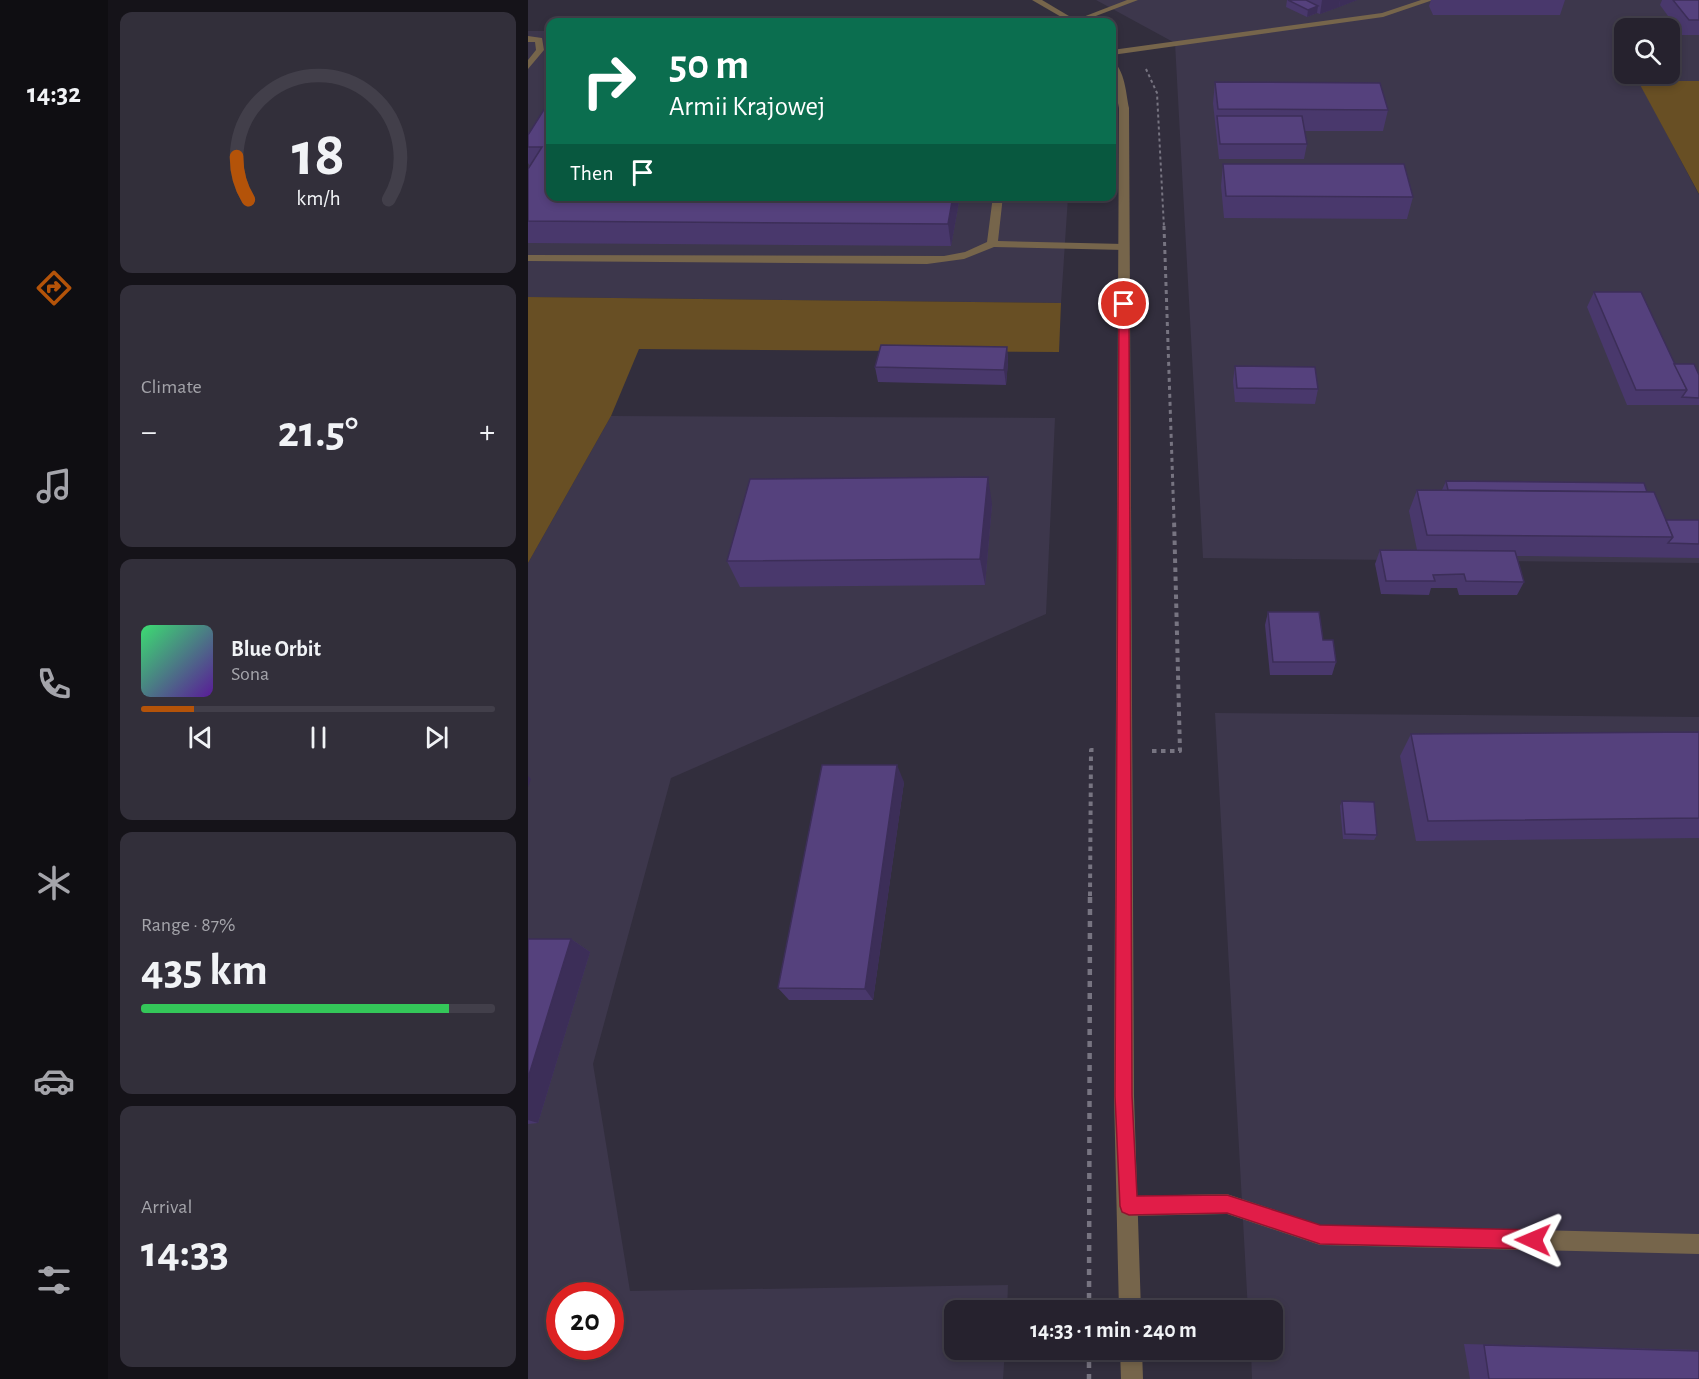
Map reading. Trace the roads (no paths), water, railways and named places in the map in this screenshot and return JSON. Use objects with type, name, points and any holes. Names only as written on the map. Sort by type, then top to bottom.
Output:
[{"type":"street","points":[[1036,0],[1068,18]]},
{"type":"street","points":[[1086,18],[1134,0]]},
{"type":"street","points":[[1116,52],[1360,19],[1415,6],[1429,0]]},
{"type":"street","points":[[528,39],[539,40],[540,50],[528,66]]},
{"type":"street","points":[[1116,73],[1124,108],[1124,1096],[1129,1206],[1130,1300]]},
{"type":"street","points":[[992,244],[997,201]]},
{"type":"street","points":[[528,258],[927,261],[975,254],[992,244],[1124,248]]},
{"type":"street","points":[[1129,1206],[1227,1204],[1320,1235],[1699,1244]]},
{"type":"street","points":[[1131,1360],[1132,1379]]}]
